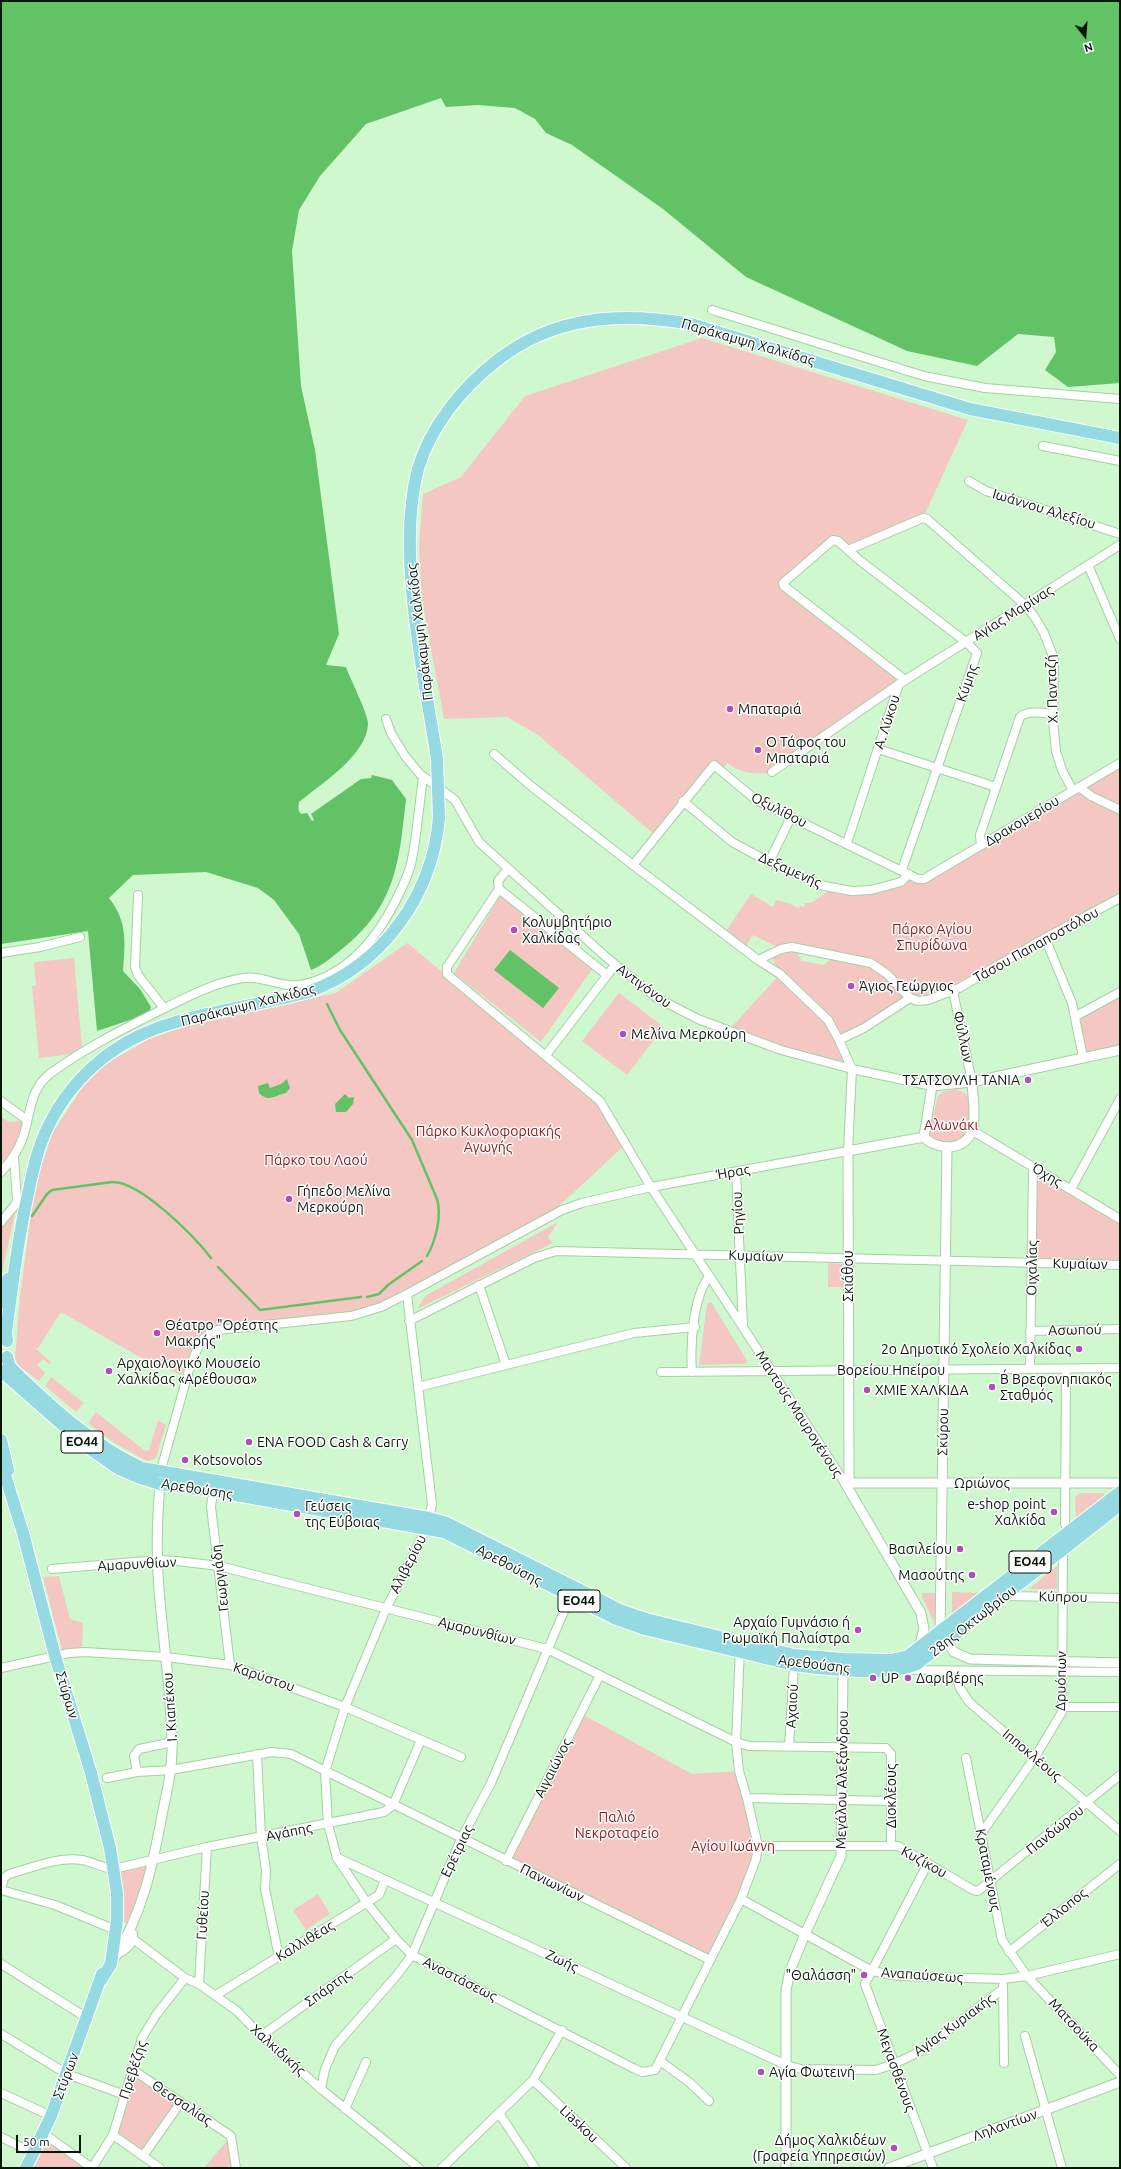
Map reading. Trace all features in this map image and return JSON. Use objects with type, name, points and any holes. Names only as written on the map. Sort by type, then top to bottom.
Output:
[{"type":"main road","name":"Παράκαμψη Χαλκίδας","points":[[1,1303],[16,1251],[32,1173],[41,1143],[58,1109],[83,1076],[115,1049],[156,1028],[308,992],[327,985],[352,971],[381,946],[408,912],[427,873],[435,846],[439,818],[437,759],[413,597],[411,524],[418,469],[428,443],[437,428],[468,387],[488,367],[510,351],[544,333],[579,322],[614,317],[654,318],[691,324],[970,409],[1120,438]]},
{"type":"main road","name":"Παράκαμψη Χαλκίδας","points":[[4,1337],[6,1333],[16,1251]]},
{"type":"main road","name":"ΕΟ44","points":[[4,1337],[4,1361]]},
{"type":"main road","name":"Αρεθούσης","points":[[4,1361],[20,1377],[94,1440],[160,1478],[213,1491],[428,1523],[570,1597],[614,1618],[645,1629],[740,1646],[794,1654],[844,1659],[898,1660],[943,1638]]},
{"type":"main road","name":"Αρεθούσης","points":[[1,1372],[96,1453],[129,1474],[160,1478],[218,1481],[468,1532],[622,1611],[646,1619],[740,1646],[794,1665],[843,1669],[897,1670]]},
{"type":"main road","name":"Στύρων","points":[[1,1440],[10,1490]]},
{"type":"main road","name":"Στύρων","points":[[1,1462],[55,1656],[90,1773],[114,1869],[118,1901],[114,1959],[101,1980]]},
{"type":"main road","name":"28ης Οκτωβρίου","points":[[897,1670],[917,1664],[943,1638],[1070,1531],[1120,1492]]},
{"type":"main road","name":"28ης Οκτωβρίου","points":[[943,1638],[1005,1596],[1120,1506]]},
{"type":"main road","name":"Στύρων","points":[[26,2168],[51,2116],[101,1980],[118,1901]]},
{"type":"street","points":[[712,310],[924,376],[985,388],[1120,400]]},
{"type":"street","points":[[1043,446],[1120,461]]},
{"type":"street","name":"Ιωάννου Αλεξίου","points":[[969,481],[986,491],[1120,534]]},
{"type":"street","name":"Χ. Πανταζή","points":[[848,550],[923,518],[1024,605],[1034,616],[1044,633],[1054,659],[1053,714],[1058,762],[1076,789]]},
{"type":"street","name":"Κύμης","points":[[784,586],[783,583],[833,540],[838,541],[966,642],[977,653],[905,872]]},
{"type":"street","name":"Αγίας Μαρίνας","points":[[772,772],[902,682],[1120,545]]},
{"type":"street","points":[[1088,565],[1120,639]]},
{"type":"street","name":"Α. Λύκου","points":[[784,586],[902,682],[878,748],[847,843]]},
{"type":"street","points":[[981,845],[980,835],[1020,717],[1023,714],[1033,713],[1053,714]]},
{"type":"street","name":"Αντιγόνου","points":[[386,719],[391,733],[404,756],[423,777],[455,800],[475,836],[508,869],[615,965],[657,998],[698,1019],[781,1050],[932,1086]]},
{"type":"street","points":[[878,748],[996,787]]},
{"type":"street","points":[[494,754],[531,786],[633,865],[758,960],[780,974],[828,1020],[852,1068]]},
{"type":"street","name":"Δρακομερίου","points":[[924,879],[1120,763]]},
{"type":"street","name":"Οξυλίθου","points":[[633,865],[714,764],[756,800],[905,872],[924,879]]},
{"type":"street","points":[[1,1172],[14,1157],[23,1138],[34,1094],[49,1074],[94,1044],[192,994],[244,978],[256,978],[289,985],[308,983],[335,971],[361,953],[380,929],[408,875],[412,859],[423,777]]},
{"type":"street","points":[[1076,789],[1120,810]]},
{"type":"street","name":"Δεξαμενής","points":[[683,802],[732,842],[769,862],[824,886],[852,891],[870,890],[901,882],[905,872]]},
{"type":"street","points":[[769,862],[791,816]]},
{"type":"street","points":[[508,869],[498,881],[499,889],[607,975]]},
{"type":"street","name":"Μαντούς Μαυρογένους","points":[[499,889],[448,965],[446,972],[449,977],[546,1055],[600,1101],[651,1187],[694,1254],[847,1483],[922,1616],[924,1628],[918,1649]]},
{"type":"street","points":[[138,895],[135,967],[138,975],[164,1008]]},
{"type":"street","name":"Τάσου Παπαποστόλου","points":[[910,998],[918,1001],[928,1000],[953,991],[1044,938],[1120,898]]},
{"type":"street","points":[[1,953],[40,947],[80,937]]},
{"type":"street","points":[[1044,938],[1076,1016],[1083,1057]]},
{"type":"street","points":[[758,960],[781,949],[792,947],[871,963],[887,974],[910,998],[864,1028],[839,1040]]},
{"type":"street","points":[[546,1055],[615,965]]},
{"type":"street","name":"Φύλλων","points":[[953,991],[972,1082]]},
{"type":"street","points":[[1076,1016],[1120,992]]},
{"type":"street","points":[[972,1082],[973,1131],[962,1143],[947,1147],[934,1144],[924,1137],[932,1086],[972,1082],[1120,1050]]},
{"type":"street","name":"Σκιάθου","points":[[847,1483],[848,1151],[852,1068]]},
{"type":"street","points":[[1071,1190],[1120,1099]]},
{"type":"street","points":[[1,1101],[27,1120]]},
{"type":"street","name":"Όχης","points":[[973,1131],[1120,1219]]},
{"type":"street","name":"Ήρας","points":[[160,1478],[189,1370],[200,1342],[210,1333],[218,1330],[351,1316],[381,1306],[407,1294],[562,1210],[582,1203],[651,1187],[924,1137]]},
{"type":"street","name":"Σκύρου","points":[[943,1638],[942,1483],[947,1147]]},
{"type":"street","points":[[1,1222],[16,1206],[17,1200],[14,1157]]},
{"type":"street","name":"Οιχαλίας","points":[[1030,1369],[1033,1167]]},
{"type":"street","name":"Ρηγίου","points":[[736,1172],[743,1327]]},
{"type":"street","name":"Κυμαίων","points":[[409,1320],[547,1252],[694,1254],[1120,1265]]},
{"type":"street","points":[[692,1372],[692,1354],[699,1294],[709,1276]]},
{"type":"street","points":[[479,1286],[506,1365]]},
{"type":"street","name":"Αλιβερίου","points":[[328,1824],[324,1772],[345,1707],[386,1609],[428,1523],[432,1504],[407,1294]]},
{"type":"street","points":[[418,1387],[634,1333],[695,1327]]},
{"type":"street","name":"Ασωπού","points":[[1030,1331],[1120,1329]]},
{"type":"street","name":"Βορείου Ηπείρου","points":[[661,1372],[1120,1368]]},
{"type":"street","points":[[1066,1369],[1065,1524],[1070,1531]]},
{"type":"street","name":"Ι. Κιαπέκου","points":[[114,1959],[140,1909],[153,1860],[171,1770],[173,1742],[166,1657],[158,1589],[157,1520],[160,1478]]},
{"type":"street","name":"Ωριώνος","points":[[847,1483],[1120,1483]]},
{"type":"street","name":"Γεωργιάδη","points":[[213,1491],[211,1507],[230,1665]]},
{"type":"street","name":"Δρυόπων","points":[[981,1834],[1035,1757],[1060,1717],[1062,1707],[1063,1550]]},
{"type":"street","name":"Αμαρυνθίων","points":[[52,1570],[158,1560],[219,1566],[547,1649],[736,1742],[749,1746],[886,1748]]},
{"type":"street","name":"Κύπρου","points":[[1005,1596],[1120,1598]]},
{"type":"street","name":"Ερέτριας","points":[[321,2089],[325,2069],[335,2046],[397,1975],[412,1954],[461,1839],[491,1783],[570,1597]]},
{"type":"street","points":[[943,1638],[956,1653],[970,1660],[1120,1663]]},
{"type":"street","points":[[709,2101],[689,2082],[660,2061],[741,1899],[756,1859],[758,1846],[739,1771],[736,1742],[740,1646]]},
{"type":"street","name":"Καρύστου","points":[[1,1668],[55,1656],[85,1652],[166,1657],[230,1665],[345,1707],[461,1757]]},
{"type":"street","name":"Αχαιού","points":[[789,1746],[794,1665]]},
{"type":"street","name":"Μεγάλου Αλεξάνδρου","points":[[786,2168],[786,1990],[790,1971],[805,1934],[841,1856],[843,1800],[843,1669]]},
{"type":"street","name":"Αρεθούσης","points":[[897,1670],[1120,1672]]},
{"type":"street","name":"Ιπποκλέους","points":[[955,1671],[960,1688],[969,1702],[1120,1831]]},
{"type":"street","name":"Αιγαιώνος","points":[[506,1861],[600,1675]]},
{"type":"street","points":[[1062,1707],[1120,1707]]},
{"type":"street","points":[[393,1805],[421,1740]]},
{"type":"street","points":[[137,1772],[134,1756],[139,1749],[173,1742]]},
{"type":"street","name":"Διοκλέους","points":[[886,1748],[891,1754],[891,1845]]},
{"type":"street","name":"Πανιωνίων","points":[[108,1778],[137,1772],[171,1770],[257,1754],[281,1752],[291,1754],[324,1772],[710,1960]]},
{"type":"street","points":[[257,1754],[260,1837],[266,1870],[265,1889],[279,1957]]},
{"type":"street","name":"Κραταμένους","points":[[966,1758],[989,1883],[1002,1940],[1027,1976]]},
{"type":"street","name":"Πανδώρου","points":[[989,1883],[1088,1803],[1120,1775]]},
{"type":"street","points":[[747,1798],[891,1801]]},
{"type":"street","name":"Αγάπης","points":[[114,1869],[206,1847],[384,1812],[393,1805]]},
{"type":"street","name":"Αναστάσεως","points":[[328,1824],[337,1858],[368,1903],[396,1939],[412,1954],[635,2068],[650,2072],[654,2070],[660,2061]]},
{"type":"street","name":"Κυζίκου","points":[[758,1846],[898,1846],[973,1890],[978,1891],[989,1883]]},
{"type":"street","name":"Γυθείου","points":[[199,1984],[206,1847]]},
{"type":"street","name":"Ζωής","points":[[337,1858],[786,2065]]},
{"type":"street","points":[[111,1928],[55,1905],[1,1890],[4,1878],[6,1876],[60,1861],[82,1860],[105,1868],[114,1869]]},
{"type":"street","name":"Μεγασθένους","points":[[928,1863],[865,1984],[933,2168]]},
{"type":"street","name":"Έλλοπος","points":[[1009,1952],[1120,1864]]},
{"type":"street","name":"Καλλιθέας","points":[[216,1995],[368,1903],[379,1895],[385,1880]]},
{"type":"street","name":"Αναπαύσεως","points":[[741,1899],[872,1971],[898,1976],[1002,1979],[1027,1976],[1120,1954]]},
{"type":"street","name":"Ι. Κιαπέκου","points":[[133,1925],[133,1939]]},
{"type":"street","points":[[114,1959],[127,1949],[133,1939]]},
{"type":"street","name":"Χαλκιδικής","points":[[133,1939],[185,1978],[199,1984],[237,2011],[261,2036],[321,2089],[419,2168]]},
{"type":"street","name":"Σπάρτης","points":[[261,2036],[396,1939]]},
{"type":"street","points":[[1,1964],[87,2018]]},
{"type":"street","name":"Ματσούκα","points":[[1027,1976],[1120,2075]]},
{"type":"street","name":"Πρεβέζης","points":[[92,2168],[113,2135],[142,2038],[156,2015],[185,1978]]},
{"type":"street","points":[[1002,1979],[1004,2063]]},
{"type":"street","name":"Αγίας Κυριακής","points":[[786,2065],[801,2069],[876,2070],[894,2064],[919,2052],[1003,1989]]},
{"type":"street","points":[[442,2168],[533,2080],[562,2030]]},
{"type":"street","points":[[1,2034],[67,2074],[125,2095]]},
{"type":"street","points":[[1025,2036],[1062,2168]]},
{"type":"street","points":[[345,2109],[366,2062]]},
{"type":"street","name":"Θεσσαλίας","points":[[132,2070],[231,2136],[236,2168]]},
{"type":"street","name":"Liaskou","points":[[533,2080],[626,2168]]},
{"type":"street","name":"Ληλαντίων","points":[[889,2168],[1120,2082]]},
{"type":"street","points":[[1,2093],[51,2116]]},
{"type":"street","points":[[143,2156],[181,2102]]},
{"type":"street","points":[[499,2113],[535,2168]]},
{"type":"street","points":[[43,2133],[92,2168]]},
{"type":"street","points":[[113,2135],[160,2168]]},
{"type":"street","points":[[1,2137],[33,2153]]},
{"type":"green space","points":[[702,338],[968,420],[923,518],[848,550],[838,541],[783,583],[905,680],[768,773],[758,774],[741,771],[728,763],[720,771],[714,765],[656,836],[538,735],[507,717],[444,719],[422,600],[419,547],[423,494],[461,477],[525,396]]},
{"type":"green space","name":"Πάρκο Αγίου Σπυρίδωνα","points":[[1120,763],[1120,898],[953,991],[913,999],[840,1040],[852,1069],[728,1031],[780,974],[773,960],[774,954],[781,949],[753,935],[744,949],[724,934],[751,894],[773,907],[776,900],[788,903],[798,908],[801,906],[804,907],[805,903],[811,903],[833,888],[843,890],[901,882],[909,874],[918,879]],"holes":[[[793,947],[833,956],[824,965],[802,961]]]},
{"type":"green space","name":"Κολυμβητήριο Χαλκίδας","points":[[503,891],[593,968],[541,1042],[454,973]]},
{"type":"green space","name":"Πάρκο του Λαού","points":[[407,943],[600,1101],[626,1144],[545,1219],[407,1294],[351,1316],[219,1330],[200,1342],[181,1375],[136,1355],[61,1312],[38,1348],[35,1348],[51,1362],[49,1364],[43,1359],[37,1365],[45,1373],[39,1381],[19,1366],[15,1358],[20,1297],[32,1208],[40,1170],[53,1132],[84,1085],[104,1065],[149,1039],[179,1028],[336,993]]},
{"type":"green space","points":[[74,958],[82,1047],[72,1054],[39,1058],[32,986],[36,985],[34,962]]},
{"type":"green space","points":[[1120,992],[1120,1050],[1083,1057],[1076,1016]]},
{"type":"green space","name":"Μελίνα Μερκούρη","points":[[619,993],[664,1027],[627,1075],[582,1041]]},
{"type":"green space","name":"Αλωνάκι","points":[[956,1089],[969,1097],[970,1132],[956,1144],[937,1143],[929,1136],[929,1132],[938,1096],[943,1092]]},
{"type":"green space","points":[[1,1117],[9,1122],[23,1121],[13,1150],[1,1167]]},
{"type":"green space","points":[[1033,1167],[1120,1219],[1120,1265],[1032,1263]]},
{"type":"green space","points":[[16,1209],[1,1276],[1,1215]]},
{"type":"green space","points":[[558,1222],[548,1237],[553,1243],[417,1309],[425,1296]]},
{"type":"green space","points":[[828,1263],[843,1264],[843,1287],[828,1287]]},
{"type":"green space","points":[[711,1302],[748,1362],[745,1364],[699,1365],[707,1304]]},
{"type":"green space","points":[[51,1377],[84,1403],[76,1412],[45,1386]]},
{"type":"green space","points":[[96,1412],[145,1451],[149,1450],[158,1420],[166,1425],[156,1458],[147,1461],[113,1442],[88,1423]]},
{"type":"green space","points":[[1080,1493],[1104,1493],[1104,1497],[1076,1518],[1075,1497]]},
{"type":"green space","points":[[1057,1566],[1057,1589],[1029,1589]]},
{"type":"green space","points":[[59,1576],[70,1619],[83,1623],[82,1650],[62,1650],[43,1577]]},
{"type":"green space","points":[[952,1592],[978,1593],[952,1615]]},
{"type":"green space","points":[[922,1593],[936,1593],[936,1619],[933,1620],[922,1597]]},
{"type":"green space","name":"Παλιό Νεκροταφείο","points":[[580,1713],[692,1774],[739,1771],[758,1846],[756,1859],[710,1960],[506,1861]]},
{"type":"green space","points":[[153,1860],[133,1925],[117,1920],[114,1869]]},
{"type":"green space","points":[[318,1894],[330,1914],[306,1930],[293,1910]]},
{"type":"green space","points":[[133,2070],[181,2102],[143,2156],[113,2135]]},
{"type":"green space","points":[[43,2133],[92,2168],[26,2168]]},
{"type":"green space","points":[[231,2136],[236,2168],[204,2168]]},
{"type":"shaded area","points":[[1,1],[1120,1],[1120,383],[1068,387],[1045,370],[1056,352],[1054,337],[1018,334],[977,366],[907,351],[746,277],[663,209],[572,145],[546,133],[535,119],[515,108],[478,105],[446,107],[441,98],[366,124],[320,176],[299,210],[292,251],[301,386],[315,450],[339,634],[326,665],[346,667],[363,705],[368,724],[366,736],[352,758],[330,778],[299,802],[298,807],[301,814],[307,813],[312,821],[314,820],[311,814],[361,779],[371,778],[372,775],[392,780],[406,799],[401,843],[392,882],[384,900],[374,916],[360,933],[327,961],[311,970],[299,934],[274,900],[258,888],[206,872],[133,875],[109,898],[119,916],[124,933],[123,971],[140,989],[151,1007],[148,1014],[97,1031],[88,931],[1,944]]},
{"type":"shaded area","points":[[510,950],[559,988],[543,1008],[494,970]]},
{"type":"shaded area","points":[[287,1079],[290,1088],[286,1093],[272,1098],[266,1098],[259,1093],[258,1086],[268,1083],[270,1088],[281,1084]]},
{"type":"shaded area","points":[[345,1094],[349,1098],[354,1097],[353,1104],[346,1112],[336,1112],[335,1104]]},
{"type":"waterway","points":[[327,1004],[340,1030],[412,1140],[437,1199],[439,1213],[437,1228],[433,1243],[427,1256]]},
{"type":"waterway","points":[[32,1216],[47,1194],[52,1190],[112,1182],[124,1184],[137,1190],[166,1211],[211,1258]]},
{"type":"waterway","points":[[367,1297],[379,1294],[388,1285],[422,1261]]},
{"type":"waterway","points":[[218,1267],[260,1310],[361,1297]]},
{"type":"place","name":"Μπαταριά","points":[[730,709]]},
{"type":"place","name":"Ο Τάφος του Μπαταριά","points":[[758,750]]},
{"type":"place","name":"Κολυμβητήριο Χαλκίδας","points":[[514,930]]},
{"type":"place","name":"Άγιος Γεώργιος","points":[[851,986]]},
{"type":"place","name":"Μελίνα Μερκούρη","points":[[623,1034]]},
{"type":"place","name":"ΤΣΑΤΣΟΥΛΗ ΤΑΝΙΑ","points":[[1028,1080]]},
{"type":"place","name":"Γήπεδο Μελίνα Μερκούρη","points":[[289,1199]]},
{"type":"place","name":"Θέατρο \"Ορέστης Μακρής\"","points":[[157,1333]]},
{"type":"place","name":"2ο Δημοτικό Σχολείο Χαλκίδας","points":[[1079,1349]]},
{"type":"place","name":"Αρχαιολογικό Μουσείο Χαλκίδας «Αρέθουσα»","points":[[109,1371]]},
{"type":"place","name":"Β΄ Βρεφονηπιακός Σταθμός","points":[[992,1387]]},
{"type":"place","name":"ΧΜΙΕ ΧΑΛΚΙΔΑ","points":[[867,1390]]},
{"type":"place","name":"ENA FOOD Cash & Carry","points":[[249,1442]]},
{"type":"place","name":"Kotsovolos","points":[[185,1460]]},
{"type":"place","name":"e-shop point Χαλκίδα","points":[[1054,1512]]},
{"type":"place","name":"Γεύσεις της Εύβοιας","points":[[297,1514]]},
{"type":"place","name":"Βασιλείου","points":[[960,1549]]},
{"type":"place","name":"Μασούτης","points":[[972,1575]]},
{"type":"place","name":"Αρχαίο Γυμνάσιο ή Ρωμαϊκή Παλαίστρα","points":[[858,1630]]},
{"type":"place","name":"UP","points":[[873,1678]]},
{"type":"place","name":"Δαριβέρης","points":[[908,1678]]},
{"type":"place","name":"\"Θαλάσση\"","points":[[864,1975]]},
{"type":"place","name":"Αγία Φωτεινή","points":[[761,2072]]},
{"type":"place","name":"Δήμος Χαλκιδέων (Γραφεία Υπηρεσιών)","points":[[894,2148]]},
{"type":"park label","name":"Πάρκο Κυκλοφοριακής Αγωγής","points":[[488,1140]]},
{"type":"park label","name":"Αγίου Ιωάννη","points":[[733,1846]]}]
